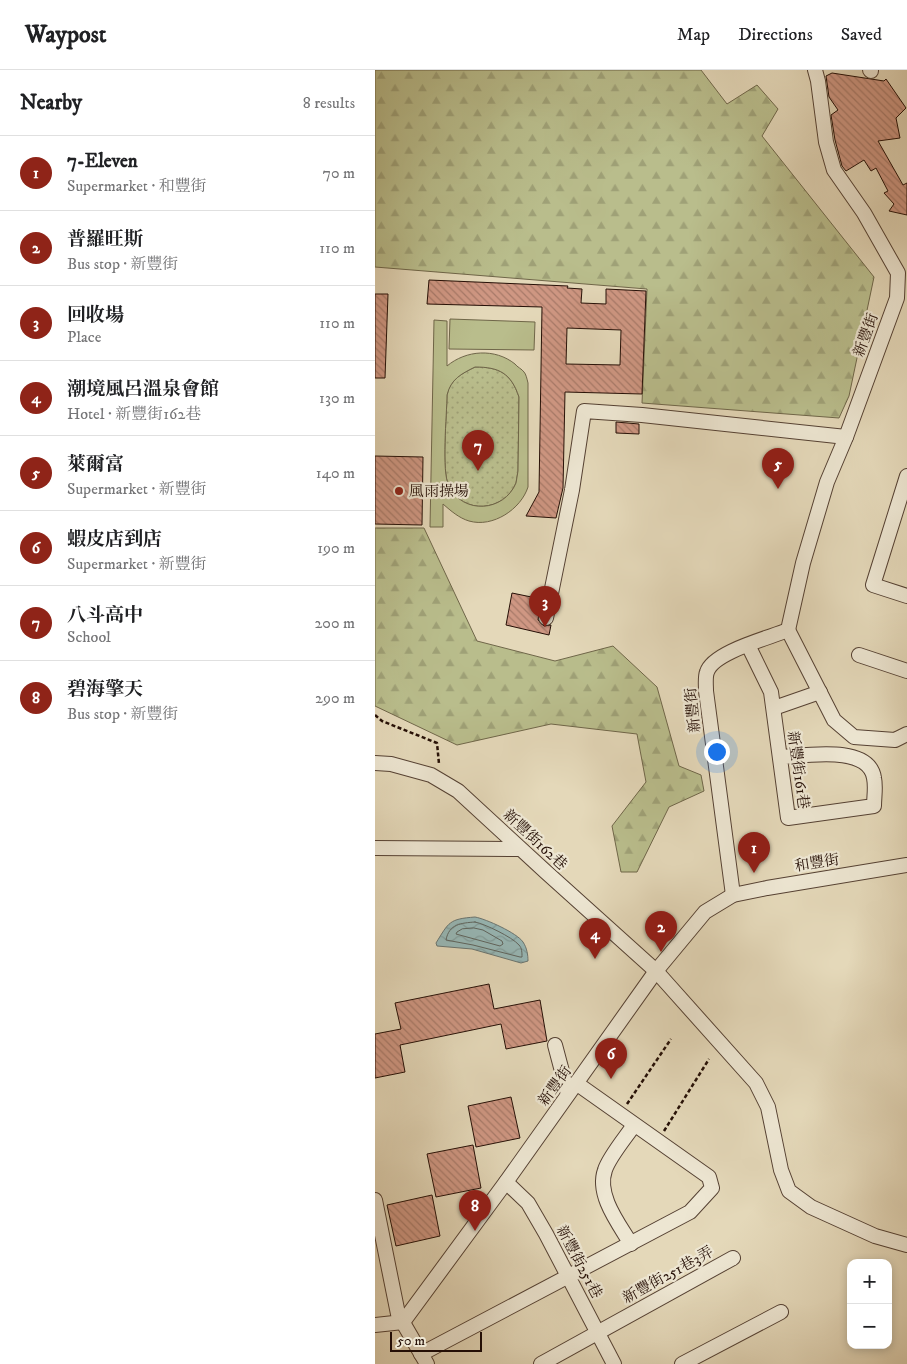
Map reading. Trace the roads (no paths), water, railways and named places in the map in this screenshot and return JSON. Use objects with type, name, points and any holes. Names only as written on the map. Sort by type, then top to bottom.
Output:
[{"type":"street","name":"新豐街","points":[[403,1322],[507,1182],[656,971],[705,912],[733,896],[706,691],[707,672],[715,660],[732,650],[787,630],[803,564],[827,482],[846,437],[897,298],[898,273],[864,213],[834,170],[826,142],[819,81],[815,70]]},
{"type":"street","points":[[547,618],[572,490],[584,411],[846,437]]},
{"type":"street","points":[[907,476],[873,585],[907,596]]},
{"type":"street","points":[[787,630],[834,720],[854,737],[895,740],[907,734]]},
{"type":"street","name":"新豐街161巷","points":[[748,645],[771,692],[788,818],[874,806],[874,777],[867,765],[859,759],[842,754],[780,757]]},
{"type":"street","points":[[859,655],[907,671]]},
{"type":"street","points":[[774,708],[820,692]]},
{"type":"street","name":"新豐街162巷","points":[[375,763],[391,764],[431,775],[458,791],[656,971],[756,1084],[768,1107],[781,1170],[789,1192],[811,1207],[875,1236],[907,1245]]},
{"type":"street","points":[[375,848],[520,849]]},
{"type":"street","name":"和豐街","points":[[733,896],[767,888],[907,865]]},
{"type":"street","points":[[375,1200],[398,1314],[424,1359],[569,1277],[690,1212],[712,1188],[709,1177],[619,1114],[572,1089],[555,1045]]},
{"type":"street","points":[[631,1244],[612,1212],[603,1190],[602,1179],[605,1168],[635,1125]]},
{"type":"street","name":"新豐街251巷","points":[[507,1182],[527,1203],[569,1277],[614,1364]]},
{"type":"street","name":"新豐街251巷3弄","points":[[541,1364],[733,1258]]},
{"type":"street","points":[[682,1364],[781,1312]]},
{"type":"street","points":[[375,1326],[403,1322]]},
{"type":"water","points":[[475,917],[501,927],[520,938],[525,947],[528,961],[521,963],[472,949],[437,946],[436,943],[447,926],[460,919]]},
{"type":"place","name":"八斗高中","points":[[478,471]]},
{"type":"place","name":"萊爾富","points":[[778,489]]},
{"type":"place","name":"風雨操場","points":[[399,491]]},
{"type":"place","name":"回收場","points":[[545,627]]},
{"type":"place","name":"7-Eleven","points":[[754,873]]},
{"type":"place","name":"普羅旺斯","points":[[661,952]]},
{"type":"place","name":"潮境風呂溫泉會館","points":[[595,959]]},
{"type":"place","name":"蝦皮店到店","points":[[611,1079]]},
{"type":"place","name":"碧海擎天","points":[[475,1231]]}]
